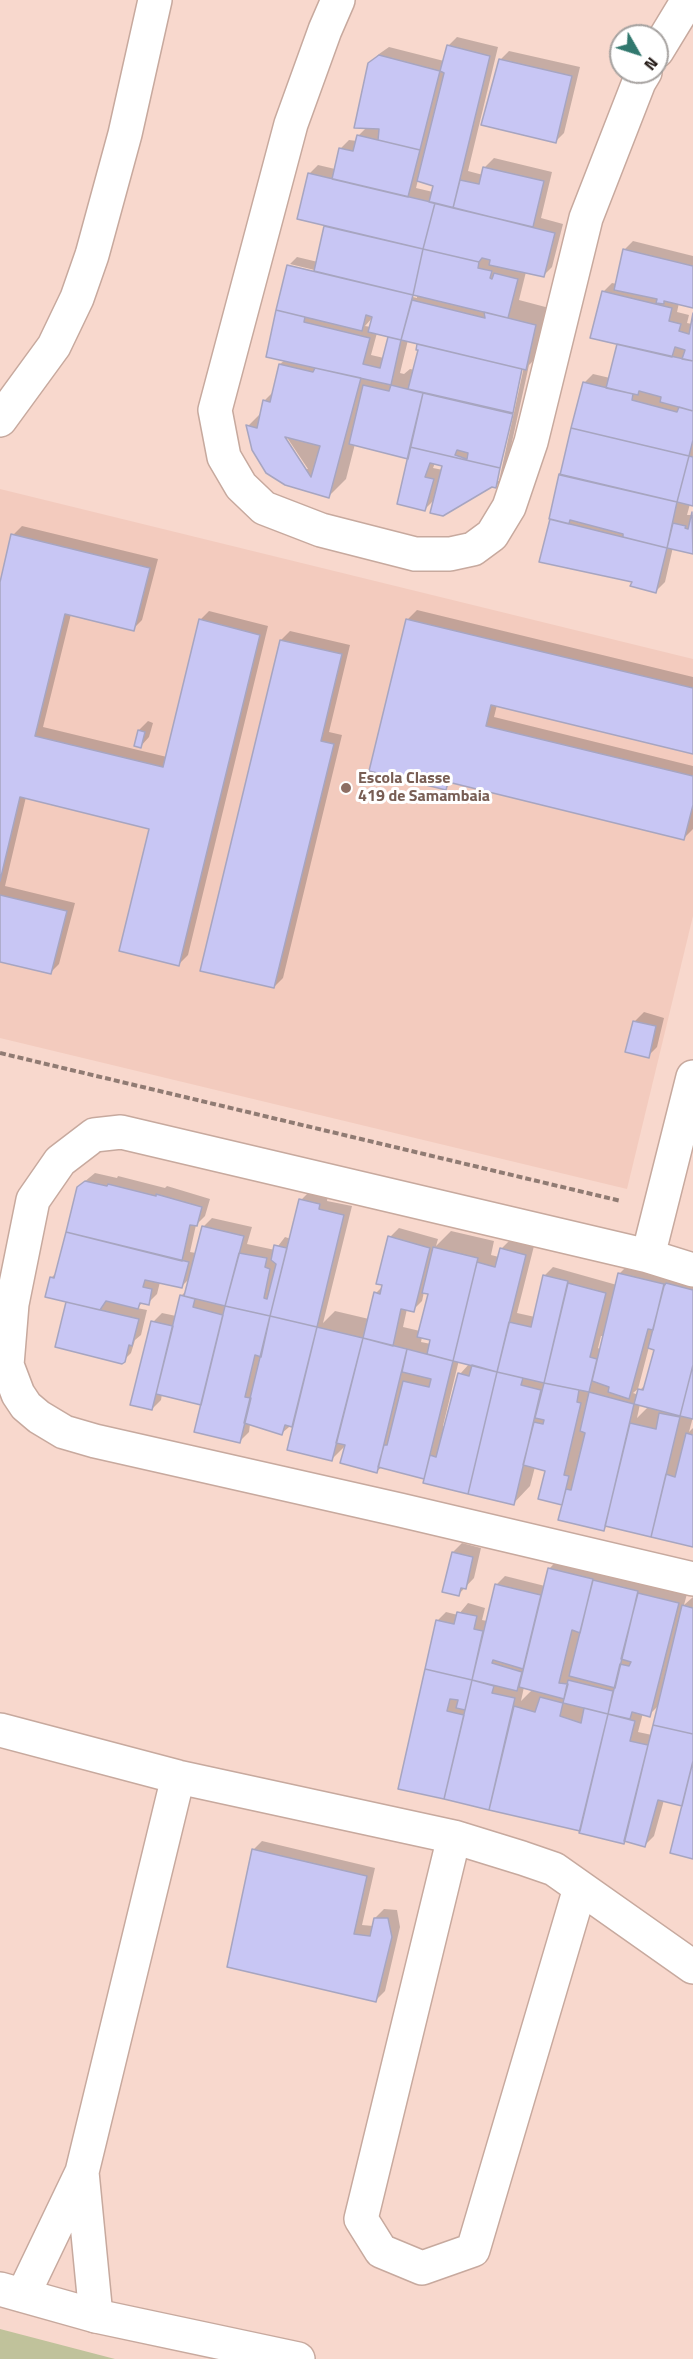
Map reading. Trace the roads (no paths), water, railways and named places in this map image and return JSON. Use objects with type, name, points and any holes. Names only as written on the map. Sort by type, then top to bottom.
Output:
[{"type":"street","points":[[0,420],[54,346],[77,298],[92,255],[125,134],[155,0]]},
{"type":"street","points":[[338,0],[291,124],[215,410],[224,457],[241,486],[264,508],[321,530],[415,554],[450,554],[473,549],[492,535],[509,507],[531,442],[586,218],[638,84]]},
{"type":"street","points":[[669,31],[688,0]]},
{"type":"street","points":[[648,1256],[693,1077]]},
{"type":"street","points":[[693,1270],[648,1256],[121,1131],[94,1136],[60,1161],[33,1200],[12,1304],[7,1365],[18,1394],[26,1406],[64,1432],[693,1579]]},
{"type":"street","points":[[0,1730],[178,1777],[454,1837],[554,1869],[693,1967]]},
{"type":"street","points":[[178,1777],[82,2172],[12,2292],[96,2316],[298,2359]]},
{"type":"street","points":[[454,1837],[361,2218],[381,2251],[422,2268],[473,2250],[580,1888]]},
{"type":"street","points":[[82,2172],[96,2316]]},
{"type":"place","name":"Escola Classe 419 de Samambaia","points":[[346,788]]}]
